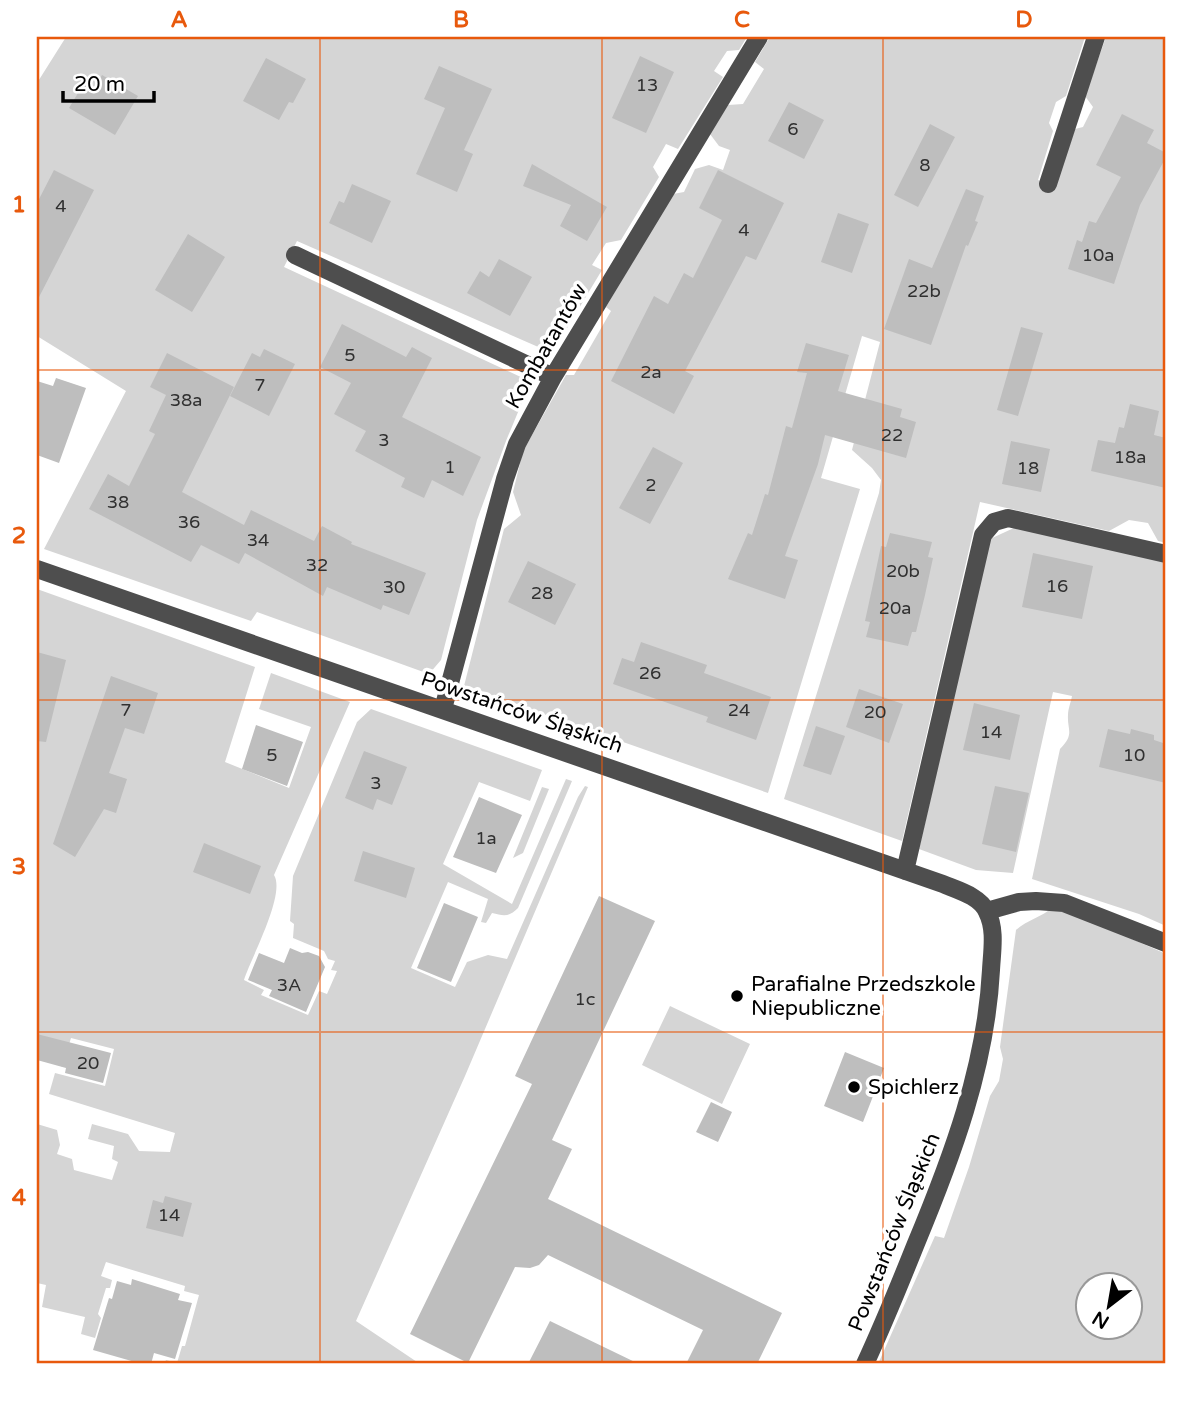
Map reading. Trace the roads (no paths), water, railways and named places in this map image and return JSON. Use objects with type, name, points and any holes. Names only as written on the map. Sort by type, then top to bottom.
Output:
[{"type":"street","name":"Kombatantów","points":[[443,709],[505,479],[517,444],[553,377],[684,156],[759,37]]},
{"type":"street","points":[[1048,184],[1096,37]]},
{"type":"street","points":[[295,255],[553,377]]},
{"type":"street","points":[[905,871],[983,535],[994,522],[1008,518],[1166,554]]},
{"type":"street","name":"Powstańców Śląskich","points":[[37,569],[443,709],[973,897],[987,911],[993,937],[991,981],[974,1085],[931,1206],[886,1320],[865,1364]]},
{"type":"street","points":[[987,911],[1035,901],[1064,903],[1166,943]]},
{"type":"place","name":"Parafialne Przedszkole Niepubliczne","points":[[737,996]]},
{"type":"place","name":"Spichlerz","points":[[854,1087]]}]
